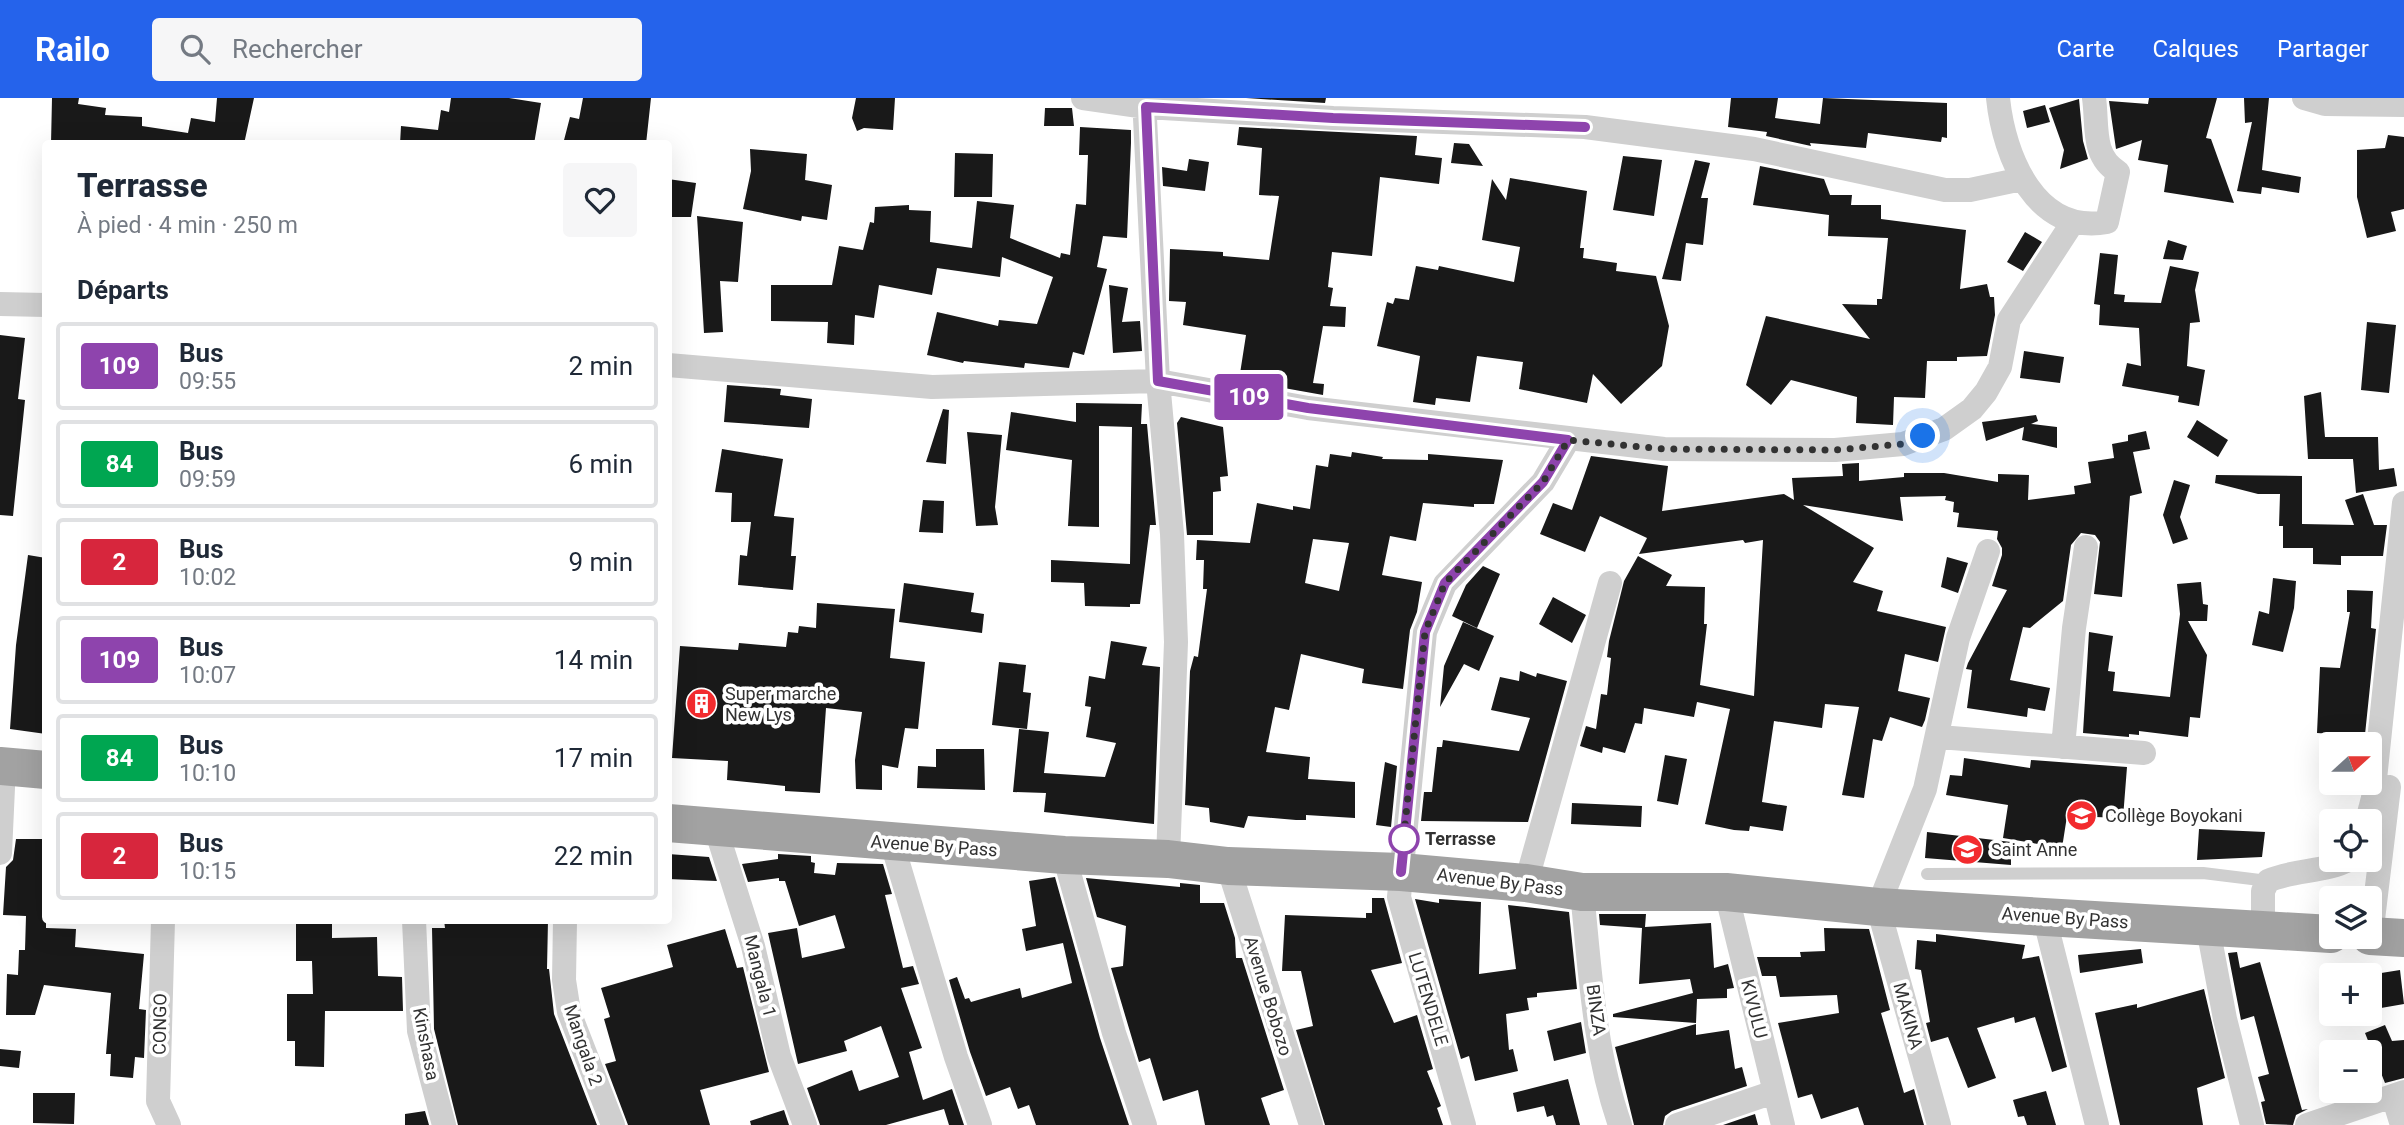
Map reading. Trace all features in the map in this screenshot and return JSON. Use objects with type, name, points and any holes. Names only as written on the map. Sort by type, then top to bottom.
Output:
[{"type":"highway","points":[[2,766],[42,770]]},
{"type":"highway","name":"Avenue By Pass","points":[[672,823],[892,843],[1168,859],[1228,866],[1401,872],[1526,883],[1582,892],[1726,892],[1878,907],[2319,933]]},
{"type":"street","points":[[1083,98],[1333,118],[1585,127],[1754,149],[1945,190],[1970,190],[2022,179]]},
{"type":"street","points":[[1998,98],[2022,179],[2047,210],[2073,222],[2089,225],[2107,222],[2118,172],[2108,166],[2094,134],[2094,98]]},
{"type":"street","points":[[2304,98],[2325,104],[2404,105]]},
{"type":"street","points":[[1145,102],[1158,381],[1172,534],[1176,642],[1168,859]]},
{"type":"street","points":[[672,365],[932,387],[1158,381],[1308,408],[1664,449],[1835,450],[1903,444],[1944,429],[1972,409],[1994,380],[2000,367],[2009,320],[2037,282],[2073,222]]},
{"type":"street","points":[[0,304],[42,305]]},
{"type":"street","name":"LUTENDELE","points":[[1464,1125],[1399,897],[1425,632],[1445,583],[1543,482],[1568,440]]},
{"type":"street","points":[[2369,809],[2404,503]]},
{"type":"street","points":[[2063,747],[2074,628],[2086,547]]},
{"type":"street","points":[[1878,907],[1925,789],[1939,737],[1958,638],[1988,551]]},
{"type":"street","points":[[1526,883],[1610,583]]},
{"type":"street","points":[[2382,937],[2404,661]]},
{"type":"street","points":[[1939,737],[2144,753]]},
{"type":"street","points":[[0,853],[2,766]]},
{"type":"street","name":"Mangala 1","points":[[715,826],[753,946],[779,1056],[805,1125]]},
{"type":"street","points":[[892,843],[979,1125]]},
{"type":"street","points":[[1064,855],[1114,1033],[1145,1125]]},
{"type":"street","name":"Avenue Bobozo","points":[[1228,866],[1311,1125]]},
{"type":"street","points":[[2263,930],[2263,891],[2268,881],[2279,876],[2319,869]]},
{"type":"street","name":"BINZA","points":[[1582,892],[1595,1016],[1609,1096],[1620,1125]]},
{"type":"street","name":"KIVULU","points":[[1726,892],[1783,1125]]},
{"type":"street","name":"MAKINA","points":[[1878,907],[1939,1125]]},
{"type":"street","points":[[2044,916],[2097,1125]]},
{"type":"street","name":"CONGO","points":[[163,924],[158,1101],[169,1125]]},
{"type":"street","name":"Kinshasa","points":[[414,924],[419,1031],[444,1125]]},
{"type":"street","name":"Mangala 2","points":[[565,924],[564,980],[569,1012],[613,1125]]},
{"type":"street","points":[[2208,928],[2225,1019],[2252,1125]]},
{"type":"street","points":[[1677,1125],[1774,1093]]},
{"type":"street","points":[[2307,1125],[2398,1094],[2402,1125]]},
{"type":"lane","points":[[1927,874],[2203,873],[2268,881]]},
{"type":"building","points":[[52,98],[79,98],[78,104],[106,108],[105,115],[142,117],[142,126],[188,133],[191,118],[215,122],[217,98],[254,98],[245,140],[51,140]]},
{"type":"building","points":[[451,98],[509,98],[541,103],[535,140],[400,140],[401,126],[438,130],[441,110],[449,112]]},
{"type":"building","points":[[583,98],[651,98],[646,140],[564,140],[570,117],[579,119]]},
{"type":"building","points":[[856,98],[895,98],[893,130],[864,128],[857,131],[852,118]]},
{"type":"building","points":[[1246,98],[1326,98],[1325,103]]},
{"type":"building","points":[[1731,98],[1778,98],[1775,118],[1820,124],[1823,98],[1947,103],[1947,138],[1942,137],[1941,142],[1868,133],[1866,148],[1810,143],[1811,146],[1766,136],[1767,132],[1728,127]]},
{"type":"building","points":[[2149,98],[2217,98],[2206,138],[2211,139],[2234,203],[2164,192],[2168,165],[2138,160],[2142,140],[2116,149],[2109,101],[2148,104]]},
{"type":"building","points":[[2244,98],[2269,98],[2262,170],[2301,177],[2299,193],[2262,187],[2261,194],[2237,191],[2252,122],[2245,123]]},
{"type":"building","points":[[2079,99],[2083,141],[2088,159],[2060,169],[2064,150],[2049,108]]},
{"type":"building","points":[[2045,105],[2050,122],[2027,128],[2023,111]]},
{"type":"building","points":[[1045,108],[1072,108],[1074,126],[1044,126]]},
{"type":"building","points":[[1080,127],[1131,130],[1127,238],[1103,236],[1097,267],[1107,269],[1084,355],[1073,352],[1069,368],[1025,363],[1024,368],[963,363],[927,355],[937,312],[998,326],[999,320],[1037,324],[1053,277],[1002,257],[1000,277],[937,268],[932,295],[879,285],[874,318],[855,315],[854,345],[827,343],[828,322],[771,321],[771,285],[832,285],[839,246],[863,250],[870,222],[874,223],[875,207],[909,205],[909,210],[931,211],[930,242],[972,248],[977,201],[1014,205],[1010,238],[1060,258],[1061,253],[1070,255],[1076,204],[1086,205],[1088,155],[1079,155]]},
{"type":"building","points":[[1239,127],[1417,136],[1415,155],[1442,158],[1439,184],[1380,177],[1372,256],[1332,252],[1328,287],[1333,288],[1330,306],[1346,307],[1345,327],[1323,326],[1313,383],[1324,384],[1323,395],[1239,380],[1246,335],[1183,325],[1186,302],[1169,301],[1170,249],[1223,252],[1223,256],[1269,260],[1279,196],[1259,195],[1262,148],[1237,145]]},
{"type":"building","points":[[2388,135],[2404,137],[2404,209],[2391,212],[2396,231],[2367,238],[2357,197],[2357,150],[2385,148]]},
{"type":"building","points":[[1454,143],[1469,144],[1483,166],[1451,163]]},
{"type":"building","points":[[750,149],[807,154],[805,180],[832,185],[827,220],[802,216],[801,221],[743,209],[751,171]]},
{"type":"building","points":[[955,153],[993,154],[992,197],[954,197]]},
{"type":"building","points":[[1623,156],[1662,160],[1654,216],[1613,210]]},
{"type":"building","points":[[1189,159],[1209,162],[1205,191],[1163,186],[1162,167],[1187,171]]},
{"type":"building","points":[[1695,160],[1710,163],[1701,198],[1708,198],[1703,245],[1686,243],[1681,281],[1662,279]]},
{"type":"building","points":[[1760,166],[1824,179],[1830,195],[1852,195],[1851,205],[1881,205],[1881,219],[1966,230],[1960,289],[1987,284],[1990,297],[1994,297],[1995,315],[1987,356],[1957,357],[1957,361],[1927,361],[1925,398],[1894,397],[1893,425],[1856,423],[1857,397],[1791,380],[1771,405],[1746,385],[1766,316],[1870,339],[1842,304],[1877,305],[1877,299],[1882,299],[1888,238],[1828,236],[1829,215],[1753,205]]},
{"type":"building","points":[[1510,178],[1587,191],[1580,248],[1584,248],[1583,258],[1617,263],[1616,271],[1656,276],[1669,326],[1662,366],[1621,404],[1593,374],[1587,403],[1519,389],[1523,362],[1477,356],[1470,402],[1436,398],[1435,405],[1413,402],[1420,356],[1377,346],[1387,302],[1393,304],[1395,298],[1409,300],[1416,266],[1438,270],[1439,266],[1514,282],[1520,247],[1482,240],[1492,179],[1506,200]]},
{"type":"building","points":[[672,180],[696,183],[691,217],[672,217]]},
{"type":"building","points":[[697,216],[743,222],[738,282],[720,281],[723,332],[704,333]]},
{"type":"building","points":[[2025,232],[2042,242],[2023,271],[2007,262]]},
{"type":"building","points":[[2168,240],[2187,246],[2183,260],[2163,259]]},
{"type":"building","points":[[2100,253],[2118,255],[2114,294],[2125,295],[2124,302],[2161,303],[2170,266],[2199,272],[2195,290],[2200,322],[2190,323],[2187,366],[2205,370],[2199,406],[2178,402],[2179,396],[2122,386],[2127,363],[2141,366],[2139,328],[2099,325],[2100,305],[2094,304]]},
{"type":"building","points":[[1109,285],[1128,288],[1122,322],[1140,321],[1142,351],[1113,353]]},
{"type":"building","points":[[2367,322],[2396,325],[2389,393],[2361,390]]},
{"type":"building","points":[[0,335],[25,338],[18,399],[25,400],[13,516],[0,515]]},
{"type":"building","points":[[2024,351],[2064,357],[2060,383],[2020,378]]},
{"type":"building","points":[[727,385],[781,389],[780,395],[812,399],[809,428],[724,422]]},
{"type":"building","points":[[2321,392],[2325,437],[2378,437],[2379,470],[2394,468],[2397,486],[2356,493],[2353,459],[2308,459],[2304,396]]},
{"type":"building","points":[[1076,403],[1142,404],[1141,424],[1147,424],[1156,525],[1150,525],[1140,604],[1130,604],[1130,607],[1085,606],[1084,583],[1051,582],[1051,560],[1130,564],[1132,427],[1099,426],[1099,527],[1068,526],[1072,460],[1006,450],[1011,412],[1076,422]]},
{"type":"building","points":[[943,409],[949,410],[946,464],[926,462]]},
{"type":"building","points":[[2036,415],[2038,421],[2031,424],[2057,427],[2057,448],[2022,440],[2024,427],[1986,441],[1982,422]]},
{"type":"building","points":[[1181,417],[1223,427],[1228,476],[1220,477],[1221,491],[1213,492],[1213,535],[1187,535],[1177,423]]},
{"type":"building","points":[[2197,420],[2228,440],[2218,457],[2187,437]]},
{"type":"building","points":[[2146,431],[2150,449],[2133,452],[2142,493],[2130,496],[2122,597],[2094,594],[2100,542],[2095,535],[2081,533],[2071,545],[2063,601],[2030,628],[2023,627],[2010,680],[2050,688],[2045,711],[2028,708],[2027,717],[1967,708],[1972,670],[1966,669],[1968,663],[2007,590],[1992,586],[2002,555],[1997,539],[1998,531],[1957,527],[1959,513],[1953,512],[1954,502],[1945,500],[1946,496],[1900,497],[1903,521],[1803,505],[1874,548],[1853,582],[1883,591],[1877,611],[1946,627],[1938,662],[1905,654],[1898,691],[1930,698],[1925,720],[1922,727],[1890,717],[1882,741],[1873,739],[1864,798],[1842,795],[1859,707],[1825,704],[1822,728],[1774,721],[1762,802],[1787,806],[1783,831],[1750,826],[1749,831],[1734,830],[1705,824],[1730,709],[1697,702],[1694,717],[1644,708],[1642,724],[1635,723],[1625,753],[1603,747],[1602,753],[1580,746],[1586,726],[1596,729],[1601,694],[1607,695],[1611,658],[1607,657],[1609,641],[1624,581],[1638,556],[1672,575],[1666,586],[1705,587],[1704,624],[1707,624],[1700,685],[1754,696],[1763,540],[1745,543],[1743,540],[1639,554],[1647,538],[1600,516],[1585,552],[1540,534],[1553,503],[1572,510],[1591,456],[1668,466],[1662,511],[1784,494],[1794,500],[1792,478],[1843,476],[1842,464],[1859,463],[1859,481],[1904,477],[1904,473],[1944,473],[1998,482],[1998,474],[2029,475],[2028,500],[2075,494],[2074,486],[2091,483],[2088,462],[2114,458],[2112,444],[2128,441],[2128,435]]},
{"type":"building","points":[[967,432],[1002,435],[995,507],[998,525],[976,526]]},
{"type":"building","points":[[722,449],[783,459],[774,516],[794,518],[791,556],[796,556],[793,590],[738,585],[740,555],[747,556],[751,522],[731,522],[732,493],[715,492]]},
{"type":"building","points":[[1352,452],[1383,457],[1382,459],[1428,460],[1428,454],[1503,460],[1494,504],[1474,504],[1474,507],[1423,503],[1416,541],[1390,536],[1382,575],[1422,582],[1417,612],[1410,630],[1403,689],[1362,683],[1364,669],[1301,654],[1289,710],[1275,707],[1266,752],[1310,757],[1308,779],[1355,782],[1355,818],[1306,815],[1306,820],[1296,820],[1248,816],[1244,828],[1210,822],[1209,808],[1185,805],[1190,671],[1194,656],[1198,657],[1207,589],[1203,589],[1204,560],[1196,560],[1197,540],[1250,543],[1257,503],[1293,510],[1293,506],[1310,509],[1316,465],[1328,467],[1330,454],[1351,457]],"holes":[[[1313,539],[1349,543],[1339,591],[1305,583]]]},
{"type":"building","points":[[2216,475],[2302,476],[2302,524],[2354,525],[2345,500],[2363,494],[2374,525],[2387,525],[2383,556],[2341,556],[2341,565],[2313,564],[2313,548],[2283,548],[2283,526],[2279,526],[2280,494],[2258,494],[2215,483]]},
{"type":"building","points":[[2174,480],[2190,485],[2180,517],[2188,539],[2173,544],[2163,515]]},
{"type":"building","points":[[923,500],[944,501],[943,533],[919,532]]},
{"type":"building","points":[[28,555],[42,557],[42,733],[10,729],[16,645]]},
{"type":"building","points":[[1947,557],[1968,563],[1958,593],[1941,587]]},
{"type":"building","points":[[1483,566],[1500,574],[1477,628],[1452,616],[1466,585]]},
{"type":"building","points":[[2273,578],[2296,581],[2294,608],[2283,652],[2252,645],[2259,611],[2269,614]]},
{"type":"building","points":[[2201,582],[2203,604],[2208,605],[2207,621],[2188,621],[2207,655],[2200,718],[2190,717],[2188,737],[2139,731],[2139,735],[2129,734],[2129,737],[2083,733],[2089,632],[2113,636],[2108,671],[2115,672],[2113,691],[2170,697],[2180,614],[2177,584]]},
{"type":"building","points":[[904,583],[974,593],[971,612],[984,614],[982,633],[899,622]]},
{"type":"building","points":[[2347,590],[2373,591],[2371,628],[2376,629],[2365,732],[2317,733],[2320,667],[2340,668],[2350,612],[2347,612]]},
{"type":"building","points":[[1553,597],[1586,615],[1572,643],[1539,624]]},
{"type":"building","points":[[817,603],[895,609],[890,658],[925,662],[918,729],[905,728],[898,768],[882,765],[882,790],[856,789],[855,760],[862,712],[826,708],[820,793],[785,791],[785,786],[727,780],[728,761],[672,758],[680,646],[738,650],[739,643],[786,647],[788,632],[798,633],[799,626],[816,628]]},
{"type":"building","points":[[1463,622],[1494,636],[1479,671],[1464,664],[1440,707],[1444,666]]},
{"type":"building","points":[[1111,641],[1147,647],[1142,665],[1160,667],[1154,824],[1044,812],[1046,793],[1013,792],[1019,729],[1049,732],[1044,773],[1105,777],[1116,743],[1086,737],[1091,707],[1085,706],[1089,676],[1105,679]]},
{"type":"building","points":[[999,662],[1026,665],[1023,692],[1031,693],[1027,729],[992,725]]},
{"type":"building","points":[[1520,671],[1536,677],[1537,673],[1567,681],[1528,822],[1421,821],[1424,792],[1432,792],[1437,747],[1442,747],[1443,740],[1519,751],[1530,718],[1491,710],[1500,677],[1519,681]]},
{"type":"building","points":[[936,749],[984,749],[985,790],[917,788],[918,766],[936,767]]},
{"type":"building","points":[[1665,755],[1687,759],[1678,805],[1657,801]]},
{"type":"building","points":[[1964,758],[2030,768],[2031,760],[2127,767],[2123,818],[2067,816],[2062,848],[2003,838],[2008,805],[1946,795],[1950,775],[1962,776]]},
{"type":"building","points":[[1385,762],[1397,766],[1391,827],[1376,825]]},
{"type":"building","points":[[1572,803],[1642,806],[1641,827],[1571,824]]},
{"type":"building","points":[[2199,829],[2265,832],[2262,857],[2197,860]]},
{"type":"building","name":"Saint Anne","points":[[1927,832],[2011,842],[2011,865],[1925,858]]},
{"type":"building","points":[[16,839],[42,839],[42,924],[46,924],[46,928],[76,929],[75,947],[144,954],[139,1009],[146,1010],[144,1058],[135,1057],[133,1078],[110,1076],[111,1054],[106,1054],[111,993],[44,985],[35,1015],[6,1015],[7,974],[18,975],[19,950],[25,950],[26,916],[3,915],[6,867],[13,860]]},
{"type":"building","points":[[672,854],[709,857],[717,881],[672,879]]},
{"type":"building","points":[[778,854],[811,856],[811,862],[815,863],[814,873],[835,875],[837,863],[883,864],[892,894],[885,895],[903,968],[913,966],[919,984],[901,988],[922,1048],[909,1052],[923,1100],[952,1089],[964,1125],[949,1125],[944,1109],[886,1125],[820,1125],[807,1088],[852,1070],[859,1091],[899,1077],[881,1026],[844,1041],[847,1051],[798,1064],[768,933],[797,928],[802,958],[845,948],[835,915],[799,926],[785,881],[779,881],[779,878],[748,882],[742,864],[778,859]]},
{"type":"building","points":[[1055,877],[1100,1038],[1129,1125],[1036,1125],[1029,1105],[1018,1109],[1010,1087],[986,1096],[970,1052],[949,980],[957,977],[965,999],[969,998],[971,1002],[1020,988],[1022,998],[1072,983],[1063,943],[1026,951],[1022,929],[1036,926],[1029,881]]},
{"type":"building","points":[[1086,878],[1180,887],[1180,883],[1200,885],[1200,903],[1224,903],[1235,938],[1236,958],[1242,958],[1284,1090],[1261,1098],[1270,1125],[1205,1125],[1198,1090],[1163,1101],[1150,1058],[1139,1062],[1111,968],[1123,966],[1126,926],[1097,917]]},
{"type":"building","points":[[1372,898],[1384,898],[1402,963],[1371,970],[1394,1023],[1417,1015],[1433,1069],[1427,1071],[1441,1106],[1437,1108],[1443,1125],[1325,1125],[1296,1030],[1313,1026],[1301,971],[1282,971],[1285,915],[1366,918],[1366,913],[1372,913]]},
{"type":"building","points":[[1415,899],[1439,903],[1439,899],[1481,902],[1479,974],[1516,969],[1508,905],[1569,912],[1577,989],[1537,993],[1537,997],[1527,998],[1529,1010],[1506,1014],[1509,1050],[1513,1049],[1518,1071],[1475,1081],[1469,1056],[1461,1059]]},
{"type":"building","points":[[1599,914],[1646,914],[1645,927],[1711,923],[1714,968],[1728,964],[1734,988],[1727,989],[1727,998],[1697,999],[1696,1023],[1613,1017],[1613,1014],[1693,993],[1690,979],[1639,984],[1642,928],[1600,925]]},
{"type":"building","points":[[296,924],[332,924],[332,938],[377,937],[378,976],[402,977],[403,1011],[325,1011],[324,1067],[295,1066],[295,1041],[287,1041],[287,994],[313,994],[312,961],[296,961]]},
{"type":"building","points":[[444,924],[548,924],[547,969],[554,1014],[597,1125],[458,1125],[434,1029],[432,928],[445,928]]},
{"type":"building","points":[[1824,928],[1869,929],[1890,1010],[1881,1013],[1904,1093],[1914,1089],[1924,1125],[1864,1125],[1858,1107],[1821,1119],[1812,1094],[1798,1098],[1778,1023],[1839,1013],[1837,995],[1780,997],[1776,976],[1762,976],[1757,957],[1801,957],[1800,952],[1825,951]]},
{"type":"building","points":[[725,929],[737,968],[743,967],[769,1072],[700,1090],[710,1125],[628,1125],[605,1064],[616,1061],[604,1019],[610,1017],[601,988],[673,967],[667,945]]},
{"type":"building","points":[[1936,934],[2025,945],[2022,959],[2039,956],[2067,1067],[2052,1072],[2035,1017],[2015,1023],[2014,1017],[1977,1028],[1996,1078],[1968,1088],[1948,1037],[1931,1042],[1926,1023],[1930,1022],[1921,970],[1915,969],[1917,940],[1936,942]]},
{"type":"building","points":[[2141,949],[2143,963],[2080,973],[2078,955]]},
{"type":"building","points":[[2237,952],[2240,968],[2260,962],[2302,1110],[2308,1109],[2296,1115],[2293,1125],[2266,1124],[2261,1102],[2265,1101],[2258,1077],[2269,1074],[2254,1016],[2241,1020],[2228,953]]},
{"type":"building","points":[[2400,970],[2404,1004],[2382,1008],[2382,973]]},
{"type":"building","points":[[2204,989],[2225,1078],[2197,1088],[2203,1125],[2120,1125],[2095,1013],[2137,1004],[2137,1008]]},
{"type":"building","points":[[1581,1022],[1586,1053],[1554,1061],[1547,1031]]},
{"type":"building","points":[[1696,1024],[1696,1035],[1729,1030],[1735,1069],[1742,1067],[1747,1086],[1672,1111],[1665,1116],[1663,1125],[1634,1125],[1615,1047]]},
{"type":"building","points":[[2385,1025],[2392,1041],[2404,1040],[2404,1078],[2385,1083],[2382,1076],[2382,1040],[2368,1040],[2365,1033]]},
{"type":"building","points":[[0,1049],[21,1051],[19,1068],[0,1066]]},
{"type":"building","points":[[1568,1079],[1580,1125],[1556,1125],[1553,1115],[1547,1117],[1544,1106],[1517,1112],[1513,1093]]},
{"type":"building","points":[[2046,1091],[2056,1125],[2027,1125],[2024,1116],[2018,1117],[2013,1100]]},
{"type":"building","points":[[33,1093],[75,1093],[74,1124],[33,1123]]},
{"type":"building","points":[[784,1110],[789,1125],[751,1125],[750,1121]]},
{"type":"building","points":[[425,1111],[429,1125],[405,1125],[405,1114]]},
{"type":"building","points":[[1755,1114],[1758,1125],[1723,1125]]},
{"type":"bus line","name":"109","points":[[1401,872],[1425,632],[1445,583],[1543,482],[1568,440],[1308,408],[1158,381],[1146,107],[1333,118],[1585,127]]},
{"type":"place","name":"Super marche New Lys","points":[[702,704]]},
{"type":"place","name":"Collège Boyokani","points":[[2082,816]]},
{"type":"place","name":"Terrasse","points":[[1404,839]]},
{"type":"place","name":"Saint Anne","points":[[1968,850]]},
{"type":"route","points":[[1404,839],[1403,844],[1425,632],[1445,583],[1543,482],[1568,440],[1664,449],[1835,450],[1903,444],[1923,436]]}]
